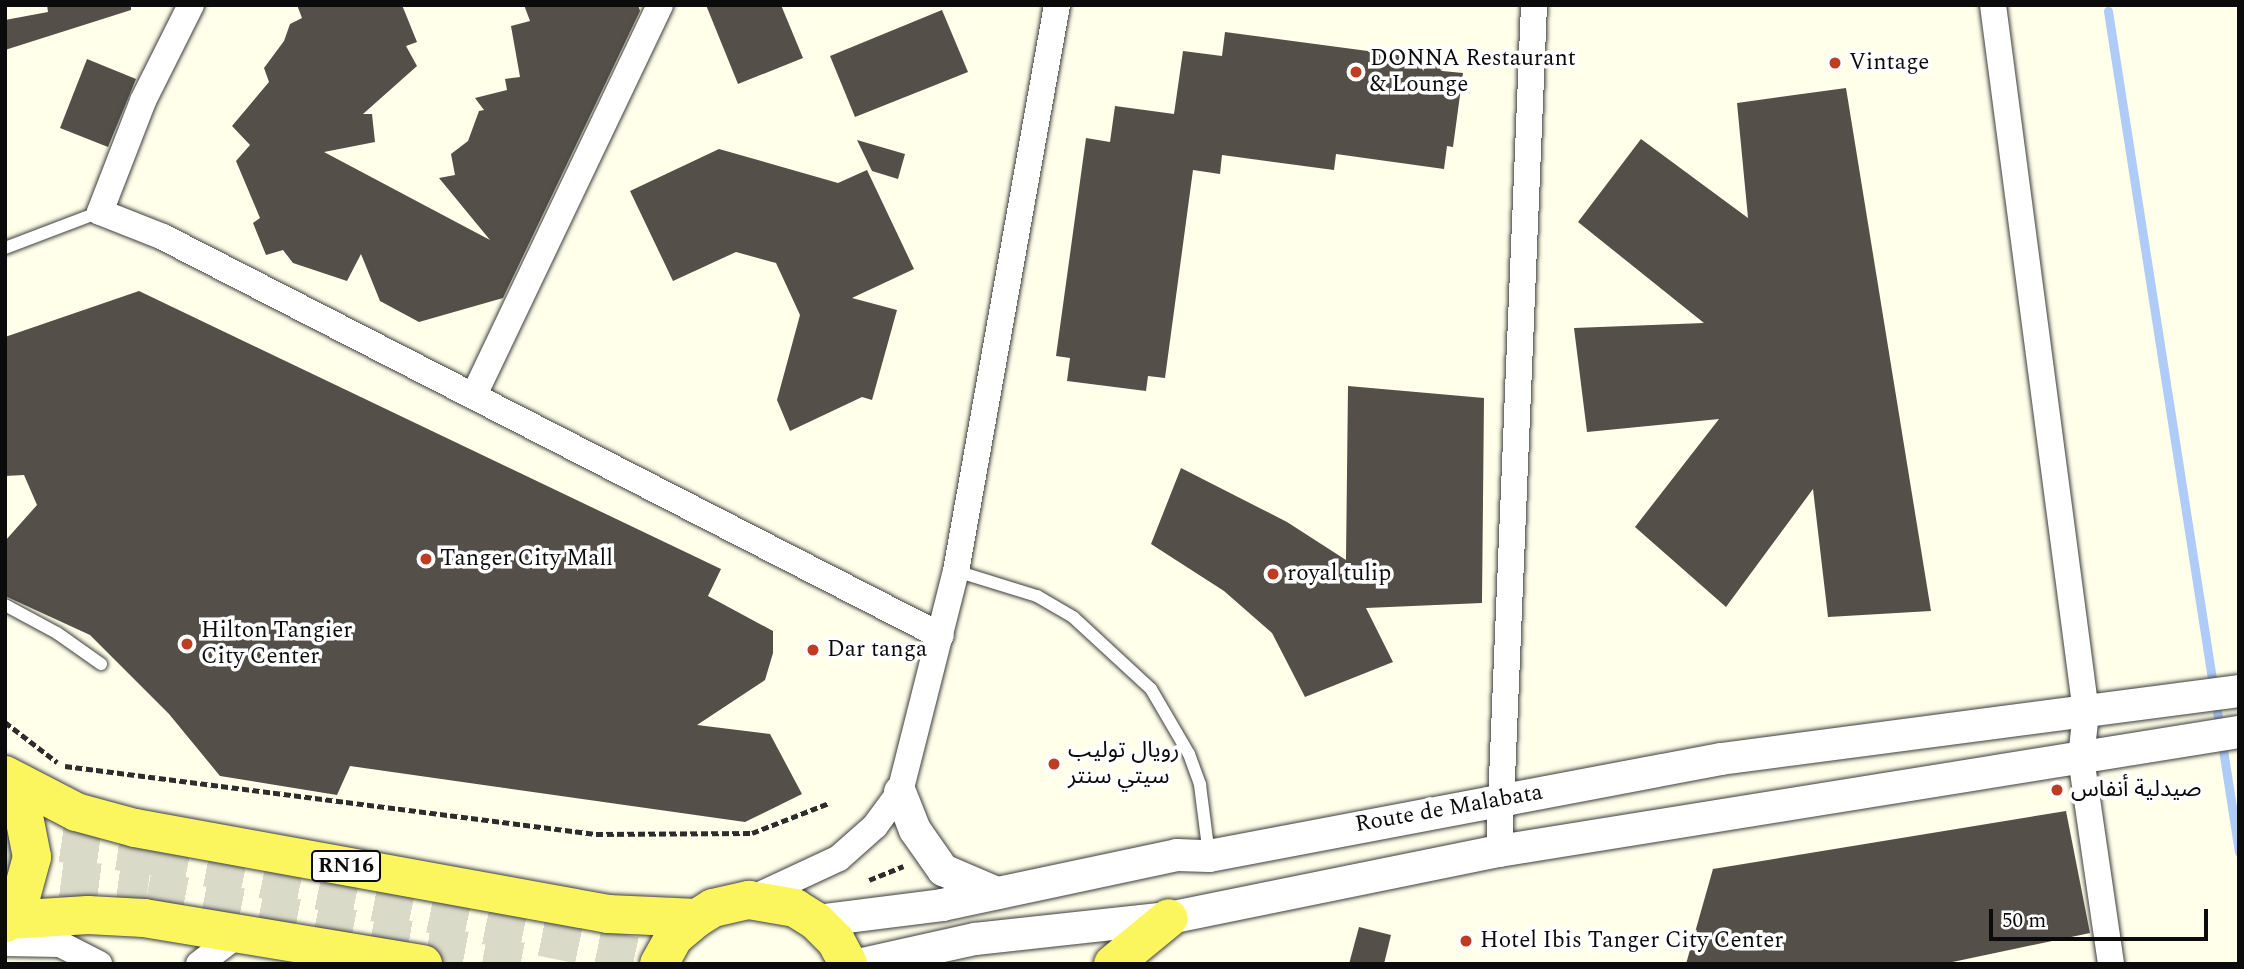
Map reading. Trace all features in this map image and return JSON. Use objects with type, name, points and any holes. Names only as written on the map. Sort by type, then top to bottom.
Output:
[{"type":"main road","name":"RN16","points":[[5,775],[76,812],[135,828],[608,914],[698,918]]},
{"type":"main road","points":[[5,780],[22,806],[32,857],[20,901],[6,929]]},
{"type":"main road","name":"RN16","points":[[659,964],[674,937],[698,918],[713,908],[749,900],[795,908],[816,921],[836,941],[848,964]]},
{"type":"main road","points":[[6,929],[88,915],[240,933],[423,964]]},
{"type":"main road","points":[[1112,964],[1169,918]]},
{"type":"street","points":[[191,5],[143,102],[100,212],[163,237],[941,636]]},
{"type":"street","points":[[474,395],[660,5]]},
{"type":"street","points":[[749,900],[839,858],[875,826],[900,792],[956,571],[1056,5]]},
{"type":"street","points":[[1499,851],[1503,799],[1524,147],[1534,5]]},
{"type":"street","points":[[1993,5],[2085,712],[2081,758],[2111,964]]},
{"type":"street","name":"Route de Malabata","points":[[816,921],[886,914],[997,894],[1177,855],[1209,856],[1721,759],[2239,691]]},
{"type":"street","points":[[862,964],[975,939],[1169,918],[1499,851],[2239,732]]},
{"type":"street","points":[[900,792],[930,856],[943,870],[963,882],[997,894]]},
{"type":"street","points":[[6,929],[60,944],[99,964]]},
{"type":"street","points":[[199,964],[240,933]]},
{"type":"lane","points":[[5,248],[100,212]]},
{"type":"lane","points":[[956,571],[1037,596],[1073,617],[1151,689],[1189,754],[1200,785],[1209,856]]},
{"type":"lane","points":[[5,605],[57,633],[101,664]]},
{"type":"path","points":[[5,722],[61,765],[596,834],[752,833],[829,803]]},
{"type":"path","points":[[869,880],[930,856]]},
{"type":"building","points":[[47,5],[131,5],[131,10],[5,50],[5,20],[48,12]]},
{"type":"building","points":[[297,5],[402,5],[417,42],[406,46],[417,66],[363,114],[372,114],[375,142],[324,152],[490,240],[439,178],[455,175],[451,154],[468,141],[479,111],[484,110],[475,98],[507,90],[505,79],[520,77],[511,26],[530,21],[524,5],[638,5],[640,11],[503,298],[419,322],[380,301],[361,254],[347,281],[293,263],[283,250],[266,255],[253,223],[260,218],[236,161],[250,145],[232,126],[269,82],[264,68],[284,41],[290,24],[302,18]]},
{"type":"building","points":[[706,5],[781,5],[803,58],[738,84]]},
{"type":"building","points":[[942,10],[968,72],[855,117],[830,56]]},
{"type":"building","points":[[1225,32],[1443,61],[1442,71],[1463,73],[1453,147],[1447,146],[1444,169],[1336,154],[1334,170],[1222,155],[1220,174],[1193,170],[1165,378],[1148,376],[1146,391],[1067,381],[1070,358],[1056,356],[1086,138],[1110,142],[1115,106],[1174,114],[1183,51],[1222,56]]},
{"type":"building","points":[[87,59],[136,79],[108,147],[60,128]]},
{"type":"building","points":[[1846,88],[1931,611],[1828,617],[1813,489],[1726,607],[1635,527],[1719,419],[1587,432],[1574,328],[1704,323],[1578,222],[1641,139],[1748,218],[1737,103]]},
{"type":"building","points":[[857,140],[905,154],[898,179],[872,171]]},
{"type":"building","points":[[719,149],[838,183],[867,170],[914,269],[852,298],[897,310],[872,400],[862,397],[790,431],[777,400],[800,315],[776,263],[736,252],[673,281],[630,191]]},
{"type":"building","name":"Tanger City Mall","points":[[139,291],[721,569],[708,596],[773,631],[773,653],[765,680],[697,725],[770,734],[802,794],[745,822],[350,766],[337,795],[220,776],[169,714],[90,635],[5,596],[5,541],[37,505],[24,475],[5,476],[5,337]]},
{"type":"building","points":[[1348,386],[1484,398],[1482,603],[1366,608],[1393,662],[1305,697],[1272,633],[1224,591],[1151,544],[1181,468],[1287,522],[1346,560]]},
{"type":"building","points":[[2066,811],[2090,933],[1943,964],[1686,964],[1713,869]]},
{"type":"building","points":[[1359,927],[1391,935],[1384,964],[1349,964]]},
{"type":"waterway","points":[[2108,11],[2239,852]]},
{"type":"tunnel","points":[[5,835],[151,856],[672,964]]},
{"type":"tunnel","points":[[5,870],[148,889],[535,964]]},
{"type":"place","name":"Vintage","points":[[1835,63]]},
{"type":"place","name":"DONNA Restaurant & Lounge","points":[[1356,72]]},
{"type":"place","name":"Tanger City Mall","points":[[426,559]]},
{"type":"place","name":"royal tulip","points":[[1273,574]]},
{"type":"place","name":"Hilton Tangier City Center","points":[[187,644]]},
{"type":"place","name":"Dar tanga","points":[[813,650]]},
{"type":"place","name":"رويال توليب سيتي سنتر","points":[[1054,764]]},
{"type":"place","name":"صيدلية أنفاس","points":[[2057,790]]},
{"type":"place","name":"Hotel Ibis Tanger City Center","points":[[1466,941]]}]
